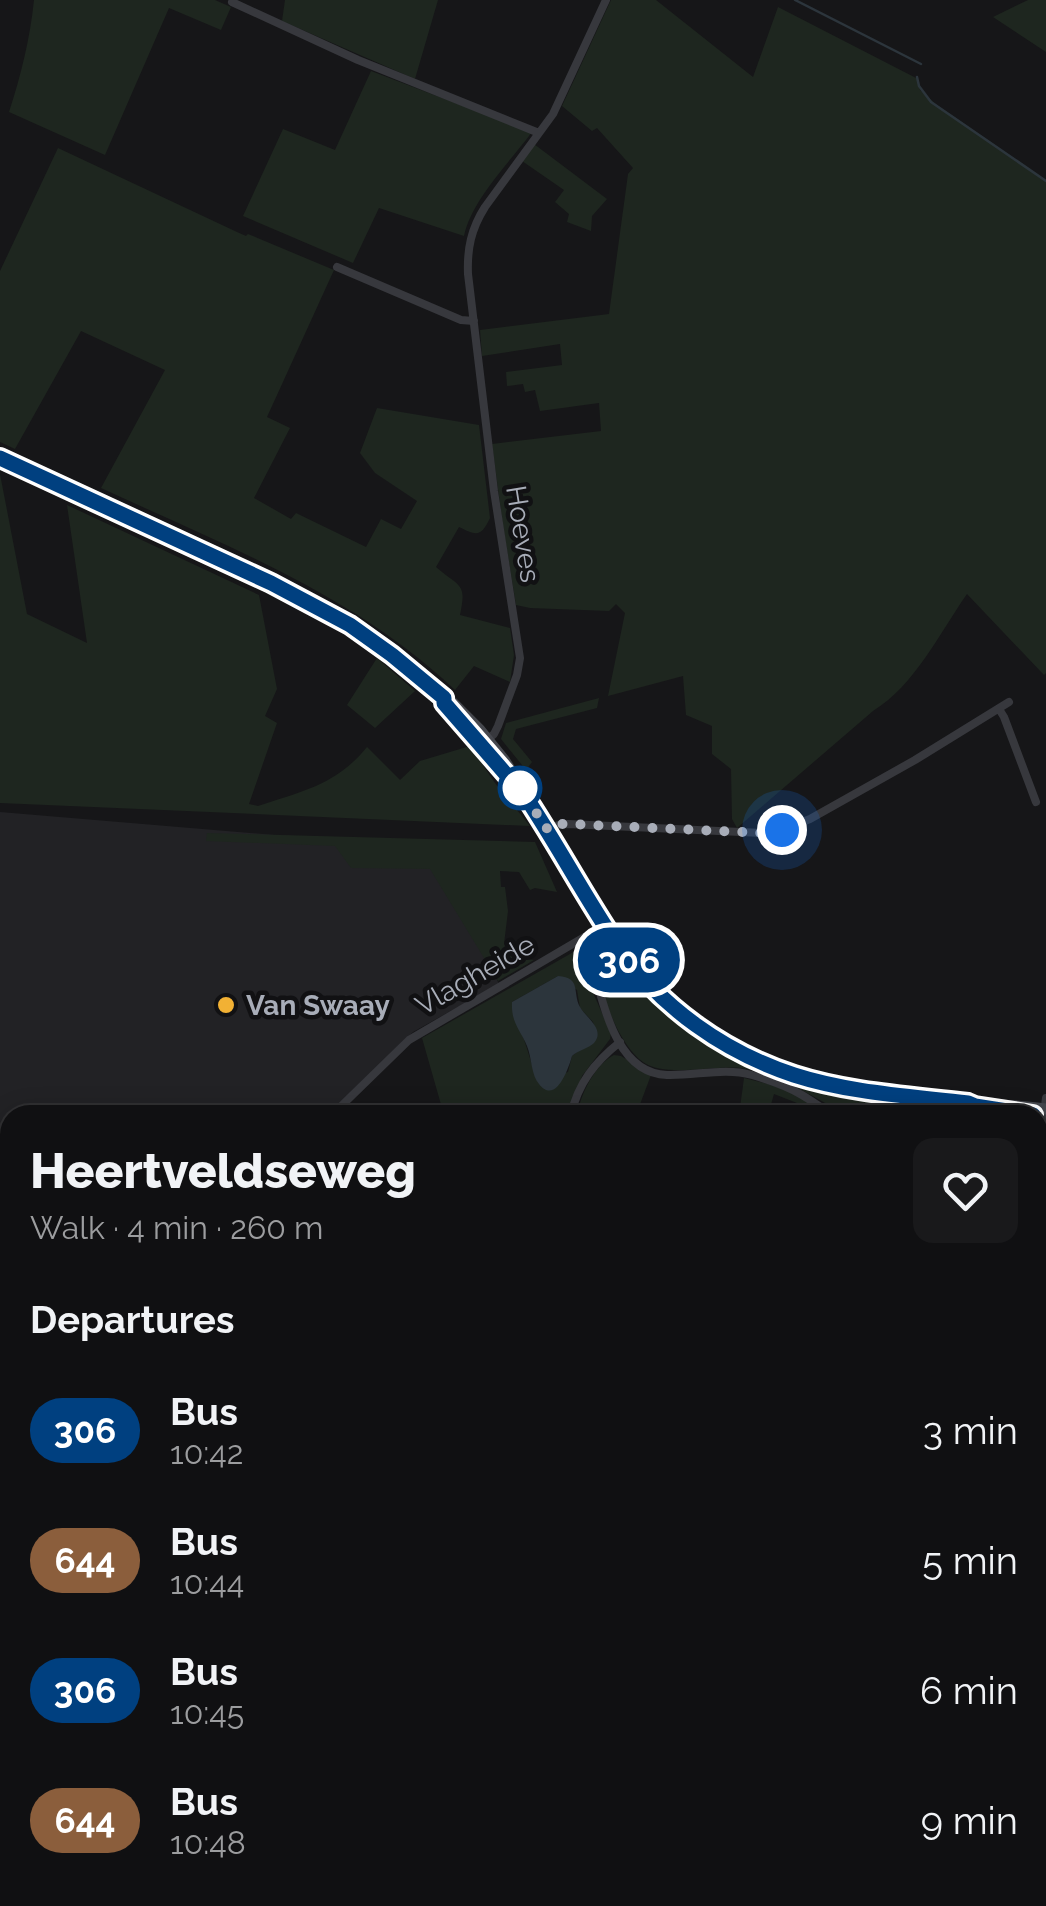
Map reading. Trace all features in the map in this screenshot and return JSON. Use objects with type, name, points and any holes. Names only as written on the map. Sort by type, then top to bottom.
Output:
[{"type":"main road","points":[[0,458],[271,583],[350,625],[401,662],[444,698],[444,703],[485,742],[548,830],[640,974],[694,1024],[746,1056],[796,1076],[968,1103],[1008,1105]]},
{"type":"street","name":"Hoeves","points":[[485,742],[498,726],[520,658],[494,491],[468,256],[475,222],[552,114],[606,0]]},
{"type":"street","points":[[232,2],[358,60],[539,133]]},
{"type":"street","points":[[336,268],[461,320],[474,320]]},
{"type":"street","points":[[548,830],[560,824],[762,833],[788,829],[1009,702]]},
{"type":"street","points":[[998,709],[1036,802]]},
{"type":"street","name":"Vlagheide","points":[[342,1105],[409,1040],[605,924]]},
{"type":"street","points":[[584,939],[602,1005],[633,1059],[650,1071],[667,1075],[725,1071],[752,1075],[788,1088],[818,1105]]},
{"type":"street","points":[[574,1105],[588,1074],[620,1042]]},
{"type":"shaded area","points":[[34,0],[215,0],[231,7],[221,30],[169,8],[105,155],[9,112]]},
{"type":"shaded area","points":[[285,0],[438,0],[415,79],[282,21]]},
{"type":"shaded area","points":[[611,0],[656,0],[753,77],[778,7],[918,79],[920,90],[937,105],[1046,180],[1046,673],[967,594],[901,687],[737,828],[732,819],[731,769],[712,754],[712,726],[686,715],[683,676],[608,696],[625,613],[616,604],[609,611],[516,605],[503,526],[492,444],[601,431],[599,403],[540,411],[535,390],[525,392],[523,384],[507,386],[506,372],[562,365],[560,344],[482,356],[480,330],[609,314],[628,174],[633,168],[597,128],[592,131],[562,106]]},
{"type":"shaded area","points":[[1028,0],[1046,0],[1046,52],[993,17]]},
{"type":"shaded area","points":[[371,71],[532,132],[483,195],[464,236],[379,208],[353,263],[243,216],[283,129],[335,150]]},
{"type":"shaded area","points":[[534,144],[607,199],[592,216],[591,231],[567,222],[569,214],[555,202],[564,190],[522,161]]},
{"type":"shaded area","points":[[58,148],[246,236],[334,270],[267,417],[290,428],[254,498],[291,519],[296,513],[366,547],[381,519],[401,529],[417,501],[375,473],[360,453],[377,408],[479,425],[490,518],[478,533],[459,527],[436,567],[460,586],[460,615],[510,628],[514,655],[510,682],[474,666],[455,690],[416,656],[331,599],[241,552],[101,488],[165,370],[81,331],[15,449],[0,442],[0,271]]},
{"type":"shaded area","points":[[0,474],[27,614],[87,643],[67,505],[259,595],[277,689],[265,716],[277,723],[249,804],[258,806],[318,785],[343,770],[367,747],[400,780],[420,761],[470,746],[530,826],[0,803]]},
{"type":"shaded area","points":[[377,658],[415,691],[375,728],[347,705]]},
{"type":"shaded area","points":[[599,698],[597,708],[516,729],[513,739],[532,762],[526,770],[501,739],[506,723]]},
{"type":"shaded area","name":"Van Swaay","points":[[0,812],[362,839],[432,848],[499,984],[413,1032],[337,1105],[0,1105]]},
{"type":"shaded area","points":[[207,833],[535,842],[557,892],[530,890],[519,872],[500,871],[508,911],[504,944],[510,956],[534,960],[498,981],[430,869],[351,868],[335,846],[206,841]]},
{"type":"shaded area","points":[[602,940],[611,943],[729,1052],[763,1069],[800,1082],[853,1093],[945,1105],[829,1105],[781,1080],[751,1070],[653,1067],[633,1053],[615,1025],[598,974],[595,945]]},
{"type":"shaded area","points":[[577,950],[585,954],[594,995],[611,1033],[582,1076],[572,1105],[441,1105],[422,1038]],"holes":[[[558,976],[577,990],[580,1008],[593,1022],[596,1036],[572,1056],[568,1072],[537,1080],[512,1002]]]},
{"type":"shaded area","points":[[558,976],[573,983],[580,1007],[598,1033],[594,1043],[572,1056],[556,1088],[545,1090],[534,1076],[527,1046],[514,1021],[512,1002]]},
{"type":"shaded area","points":[[614,1055],[621,1056],[651,1075],[640,1105],[580,1105],[590,1080]]},
{"type":"shaded area","points":[[744,1078],[791,1093],[810,1105],[800,1105],[774,1094],[771,1105],[740,1105]]},
{"type":"waterway","points":[[795,0],[921,64]]},
{"type":"waterway","points":[[917,77],[931,102],[1046,181]]},
{"type":"bus line","name":"306","points":[[0,458],[271,583],[350,625],[410,669],[444,698],[444,703],[517,784],[618,946],[640,974],[664,1000],[718,1040],[796,1076],[873,1092],[973,1105]]},
{"type":"place","name":"Van Swaay","points":[[226,1005]]},
{"type":"route","points":[[520,788],[548,830],[568,824],[762,833],[782,830]]}]
